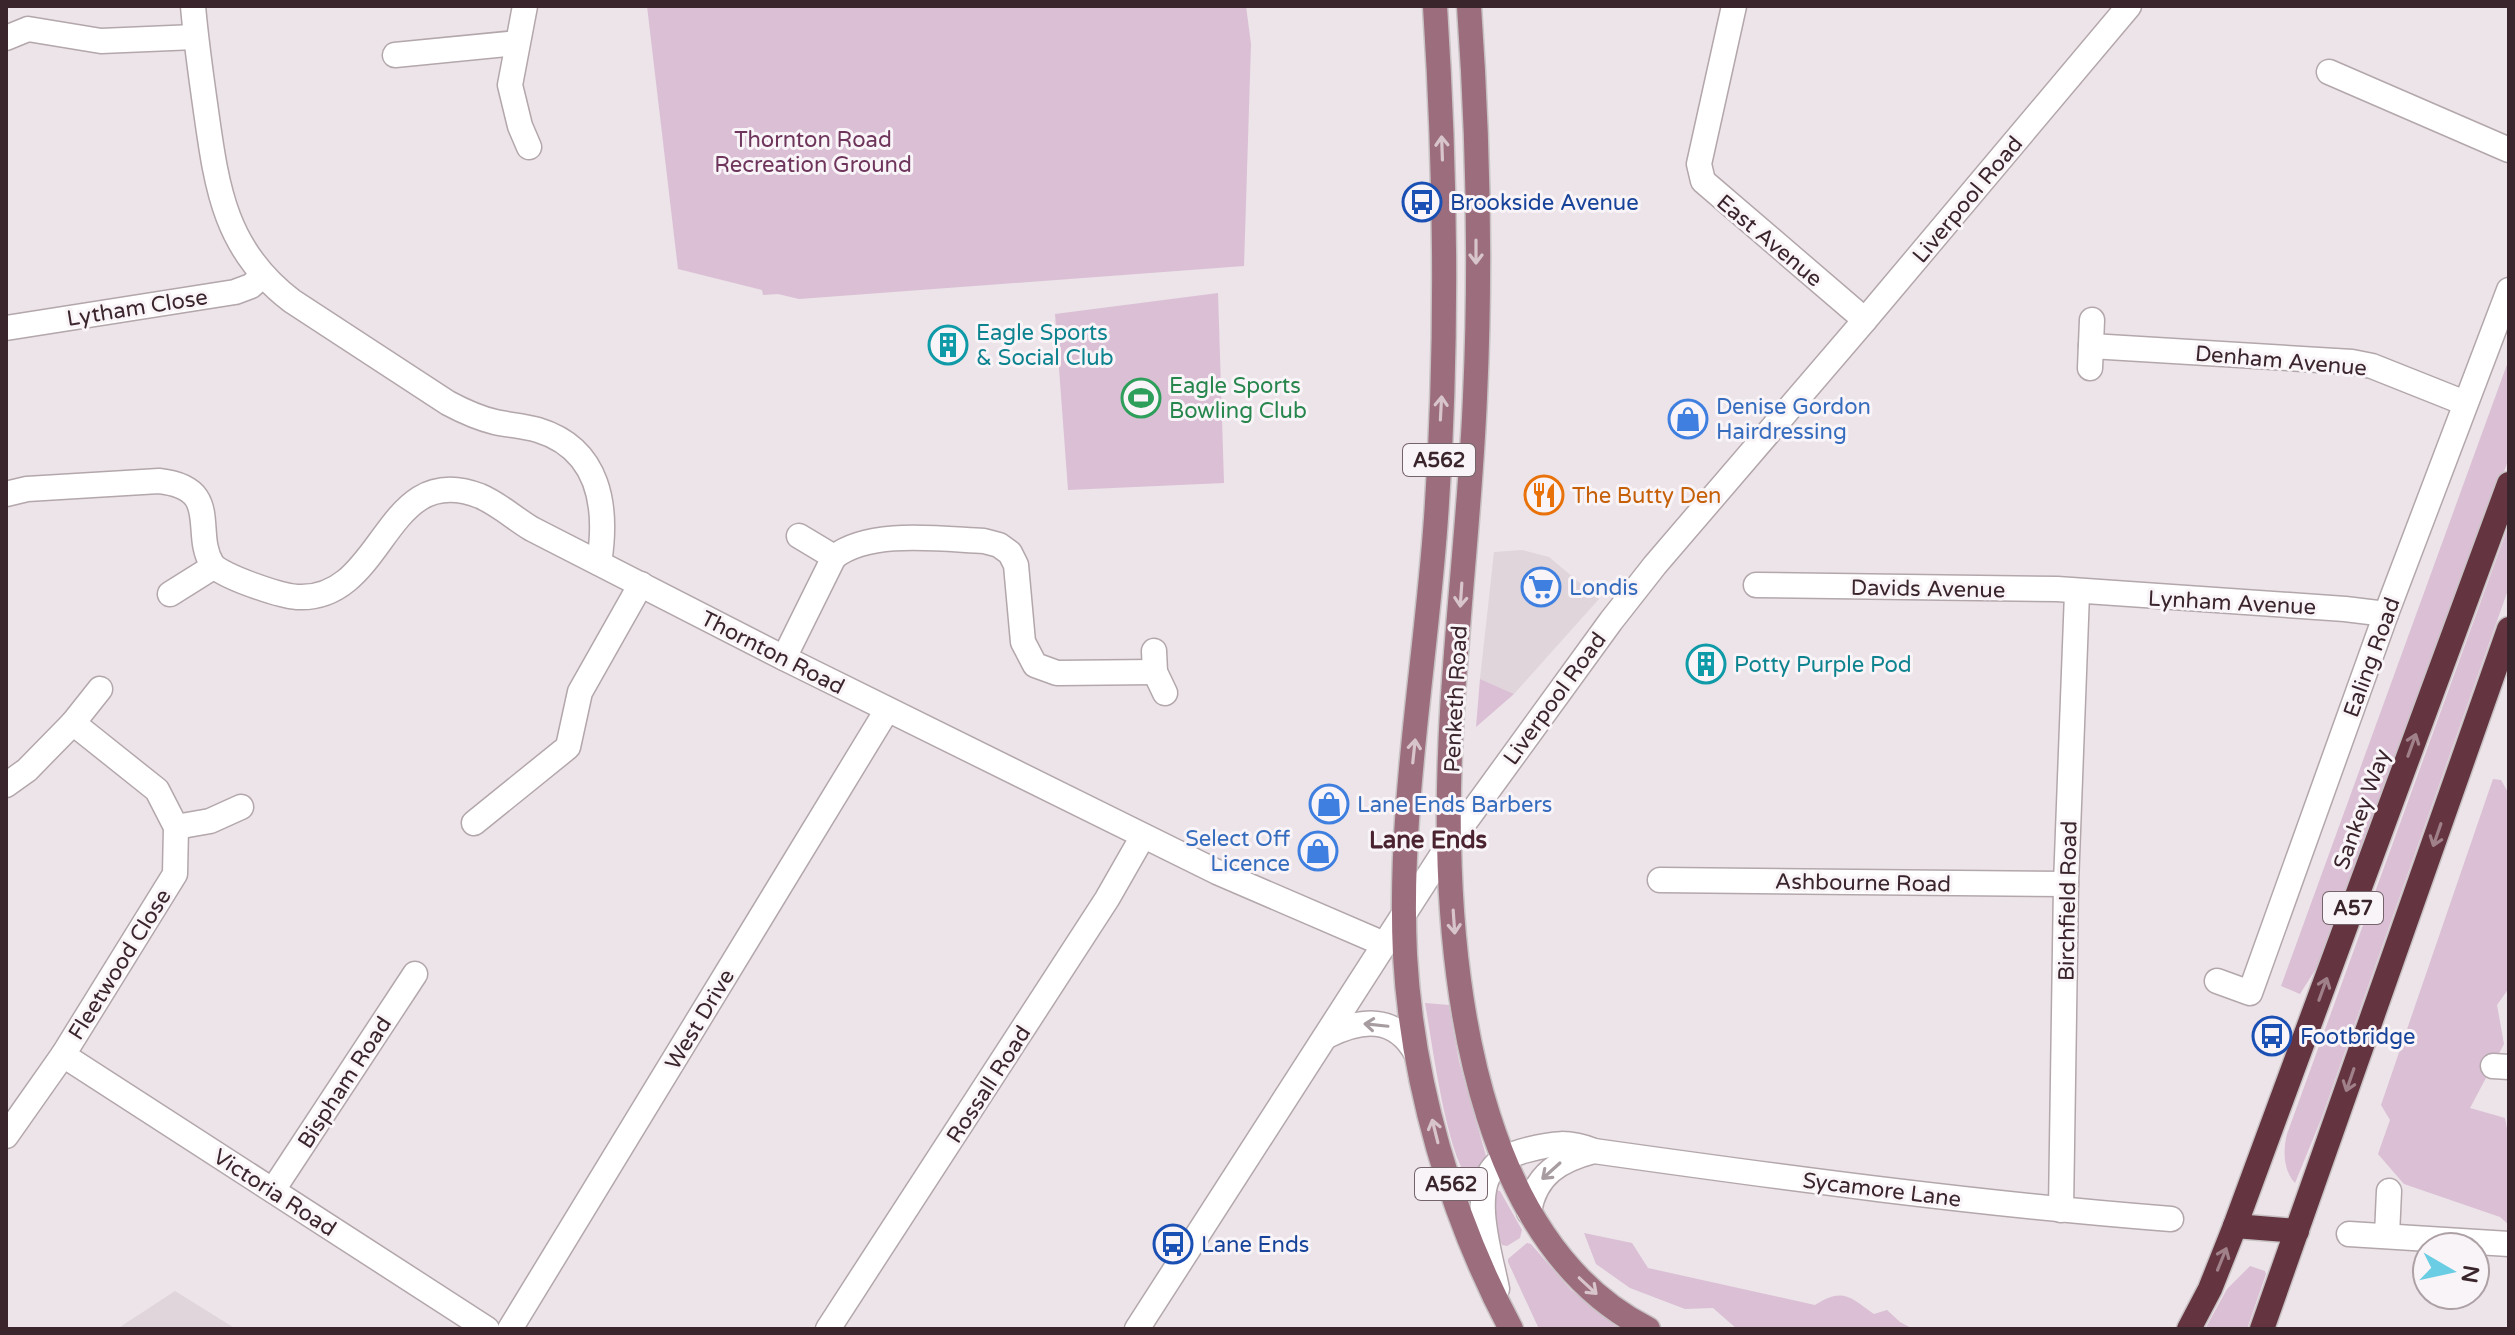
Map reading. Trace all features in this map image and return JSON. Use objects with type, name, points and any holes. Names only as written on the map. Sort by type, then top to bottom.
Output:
[{"type":"highway","name":"Sankey Way","points":[[2189,1329],[2210,1289],[2235,1226],[2509,484]]},
{"type":"highway","name":"A57","points":[[2262,1329],[2509,629]]},
{"type":"highway","points":[[2235,1226],[2297,1231]]},
{"type":"main road","name":"Penketh Road","points":[[1435,6],[1445,219],[1443,374],[1435,535],[1412,769],[1405,913],[1407,980],[1416,1053],[1443,1161],[1504,1322]]},
{"type":"main road","name":"Penketh Road","points":[[1469,6],[1477,248],[1475,396],[1454,690],[1449,844],[1455,933],[1474,1062],[1503,1159],[1529,1212],[1562,1262],[1600,1298],[1648,1329]]},
{"type":"main road","points":[[1439,70],[1473,68]]},
{"type":"main road","points":[[1435,535],[1465,536]]},
{"type":"street","points":[[193,6],[214,169],[223,204],[241,247],[263,275],[292,301],[448,403],[495,422],[536,430],[572,448],[588,467],[603,510],[604,533],[599,563]]},
{"type":"street","points":[[525,6],[510,85],[520,126],[532,153]]},
{"type":"street","name":"East Avenue","points":[[1734,6],[1699,164],[1703,181],[1865,320]]},
{"type":"street","name":"Liverpool Road","points":[[1137,1329],[1449,844],[1537,720],[1655,565],[2129,6]]},
{"type":"street","points":[[6,38],[28,29],[101,41],[195,37]]},
{"type":"street","points":[[395,55],[517,43]]},
{"type":"street","points":[[2338,85],[2509,150]]},
{"type":"street","name":"Lytham Close","points":[[6,328],[235,292],[251,286],[263,275]]},
{"type":"street","name":"Ealing Road","points":[[2217,981],[2250,993],[2386,614],[2509,290]]},
{"type":"street","name":"Denham Avenue","points":[[2092,320],[2090,357],[2352,362],[2372,366],[2465,403]]},
{"type":"street","points":[[6,494],[27,489],[159,481],[180,485],[199,501],[208,555],[213,567],[170,594]]},
{"type":"street","name":"Thornton Road","points":[[213,567],[288,596],[315,595],[342,584],[355,574],[395,518],[406,508],[427,496],[448,491],[478,495],[532,529],[887,710],[1217,872],[1384,944]]},
{"type":"street","points":[[799,536],[834,557]]},
{"type":"street","points":[[784,658],[834,557],[845,549],[874,541],[984,541],[999,545],[1010,553],[1016,565],[1023,642],[1035,665],[1057,673],[1158,672]]},
{"type":"street","points":[[474,823],[568,747],[580,692],[641,584]]},
{"type":"street","name":"Davids Avenue","points":[[1771,592],[2057,589],[2077,593]]},
{"type":"street","name":"Lynham Avenue","points":[[2077,593],[2386,614]]},
{"type":"street","name":"Birchfield Road","points":[[2061,1210],[2066,884],[2077,593]]},
{"type":"street","points":[[6,785],[27,770],[73,723],[100,689]]},
{"type":"street","name":"West Drive","points":[[510,1329],[887,710]]},
{"type":"street","name":"Fleetwood Close","points":[[6,1136],[63,1055],[175,874],[176,827],[157,790],[73,723]]},
{"type":"street","points":[[176,827],[210,821],[241,807]]},
{"type":"street","name":"Rossall Road","points":[[828,1329],[1107,899],[1143,836]]},
{"type":"street","name":"Ashbourne Road","points":[[1660,881],[2066,884]]},
{"type":"street","name":"Bispham Road","points":[[273,1190],[415,974]]},
{"type":"street","points":[[1327,1036],[1345,1027],[1363,1023],[1379,1024],[1402,1032],[1416,1053]]},
{"type":"street","name":"Victoria Road","points":[[63,1055],[487,1329]]},
{"type":"street","name":"Sycamore Lane","points":[[1503,1159],[1562,1142],[1594,1151],[2061,1210],[2171,1219]]},
{"type":"street","name":"Sycamore Lane","points":[[1529,1212],[1534,1190],[1546,1173],[1565,1159],[1594,1151]]},
{"type":"street","points":[[1503,1159],[1488,1176],[1483,1202],[1486,1235],[1504,1322]]},
{"type":"street","points":[[2387,1235],[2389,1191]]},
{"type":"street","points":[[2349,1234],[2509,1244]]},
{"type":"shaded area","points":[[1522,550],[1549,557],[1599,599],[1514,694],[1480,679],[1494,552]]},
{"type":"shaded area","points":[[175,1291],[236,1329],[117,1329]]},
{"type":"green space","name":"Thornton Road Recreation Ground","points":[[647,6],[1246,6],[1251,44],[1244,266],[799,299],[778,294],[763,295],[762,290],[678,269]]},
{"type":"green space","name":"Eagle Sports Bowling Club","points":[[1218,293],[1224,483],[1068,490],[1055,314]]},
{"type":"green space","points":[[2509,359],[2509,458],[2334,940],[2300,994],[2281,986]]},
{"type":"green space","points":[[2509,524],[2509,587],[2322,1117],[2295,1183],[2285,1160],[2287,1134]]},
{"type":"green space","points":[[1480,679],[1514,694],[1476,727]]},
{"type":"green space","points":[[2493,779],[2501,780],[2509,794],[2509,988],[2497,1005],[2504,1044],[2470,1108],[2505,1118],[2509,1140],[2509,1225],[2500,1217],[2404,1184],[2378,1154],[2390,1120],[2381,1105]]},
{"type":"green space","points":[[1425,1003],[1449,1005],[1459,1061],[1486,1156],[1475,1179],[1468,1178],[1453,1145]]},
{"type":"green space","points":[[1494,1190],[1500,1191],[1522,1230],[1520,1238],[1507,1246],[1502,1245],[1497,1234]]},
{"type":"green space","points":[[1584,1233],[1632,1243],[1648,1268],[1815,1305],[1833,1296],[1846,1296],[1874,1314],[1887,1310],[1913,1329],[1737,1329],[1713,1308],[1685,1309],[1630,1288],[1596,1264]]},
{"type":"green space","points":[[1527,1243],[1571,1290],[1621,1329],[1539,1329],[1508,1262]]},
{"type":"green space","points":[[2250,1266],[2266,1274],[2247,1329],[2205,1329],[2227,1289]]},
{"type":"place","name":"Brookside Avenue","points":[[1422,202]]},
{"type":"place","name":"Eagle Sports & Social Club","points":[[948,345]]},
{"type":"place","name":"Eagle Sports Bowling Club","points":[[1141,398]]},
{"type":"place","name":"Denise Gordon Hairdressing","points":[[1688,419]]},
{"type":"place","name":"The Butty Den","points":[[1544,495]]},
{"type":"place","name":"Londis","points":[[1541,587]]},
{"type":"place","name":"Potty Purple Pod","points":[[1706,664]]},
{"type":"place","name":"Lane Ends Barbers","points":[[1329,804]]},
{"type":"place","name":"Select Off Licence","points":[[1318,851]]},
{"type":"place","name":"Footbridge","points":[[2272,1036]]},
{"type":"place","name":"Lane Ends","points":[[1173,1244]]},
{"type":"district","name":"Lane Ends","points":[[1428,840]]}]
